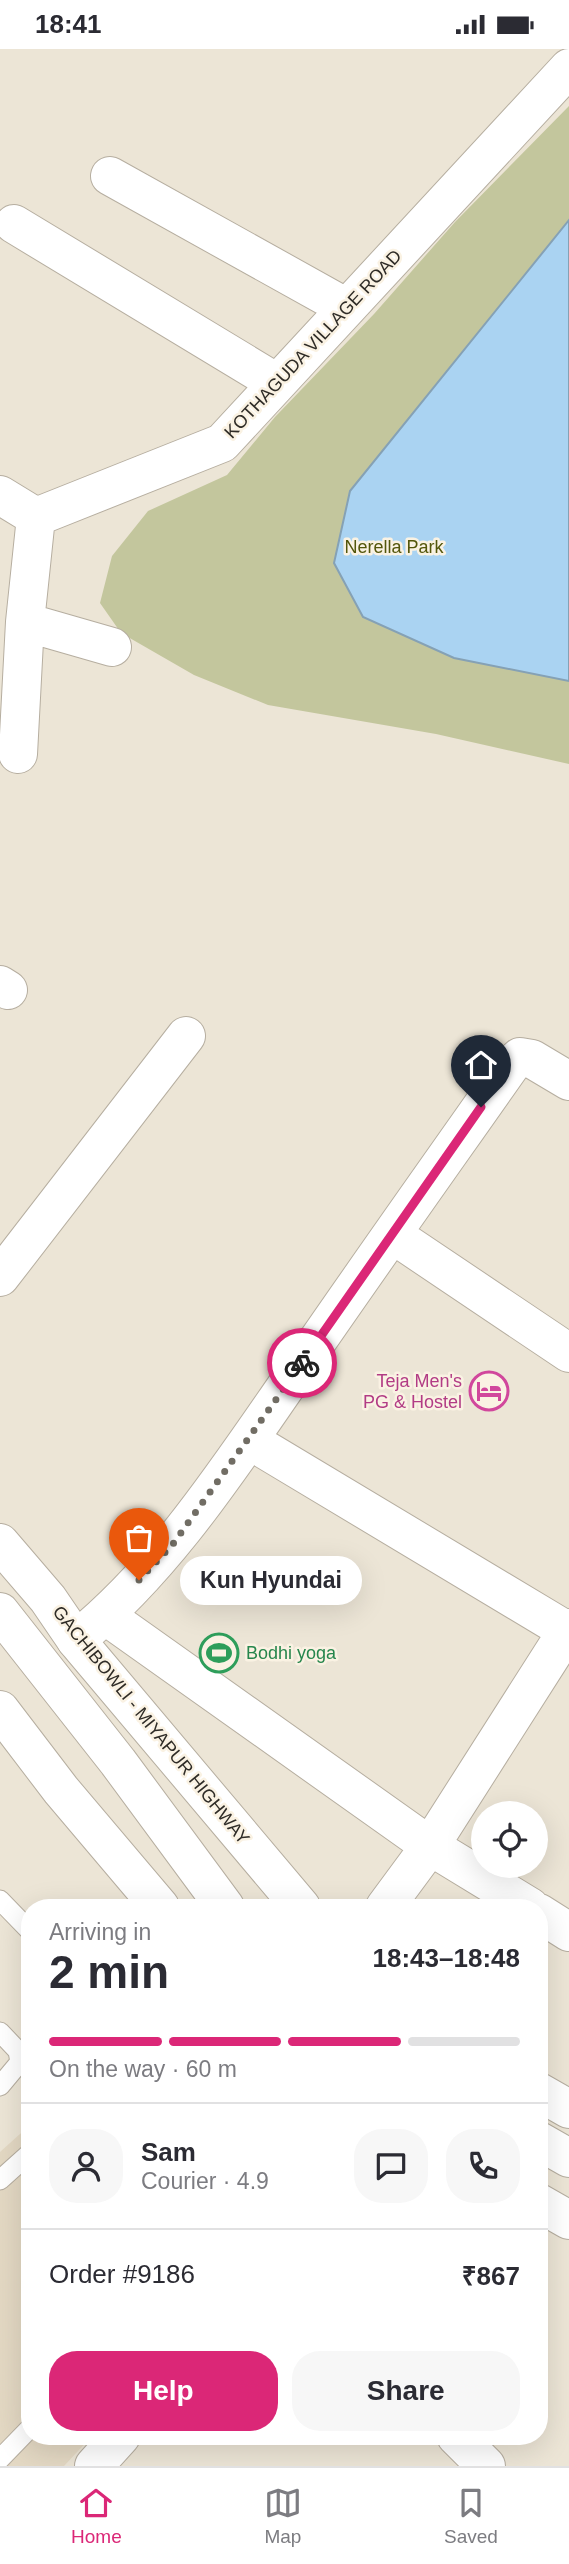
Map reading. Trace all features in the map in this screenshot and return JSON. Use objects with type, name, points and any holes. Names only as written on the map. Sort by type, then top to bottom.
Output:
[{"type":"street","name":"KOTHAGUDA VILLAGE ROAD","points":[[36,517],[222,443],[569,68]]},
{"type":"street","points":[[110,176],[347,308]]},
{"type":"street","points":[[14,224],[277,383]]},
{"type":"street","points":[[0,495],[36,517],[25,622],[18,754]]},
{"type":"street","points":[[25,622],[112,647]]},
{"type":"street","points":[[0,1277],[186,1037]]},
{"type":"street","points":[[76,1640],[106,1616],[173,1544],[249,1440],[511,1065],[520,1057],[532,1059],[569,1081]]},
{"type":"street","points":[[392,1234],[569,1353]]},
{"type":"street","points":[[249,1440],[568,1630],[430,1846],[391,1899]]},
{"type":"street","name":"GACHIBOWLI - MIYAPUR HIGHWAY","points":[[0,1543],[48,1599],[76,1640],[294,1899]]},
{"type":"street","points":[[0,1612],[118,1762],[219,1899]]},
{"type":"street","points":[[106,1616],[430,1846],[517,1899]]},
{"type":"street","points":[[0,1710],[61,1790],[153,1899]]},
{"type":"street","points":[[0,1758],[61,1790]]},
{"type":"street","points":[[548,1919],[569,1932]]},
{"type":"street","points":[[548,2097],[569,2109]]},
{"type":"street","points":[[548,2146],[569,2158]]},
{"type":"street","points":[[548,2208],[569,2220]]},
{"type":"street","points":[[94,2466],[113,2445]]},
{"type":"street","points":[[465,2445],[486,2466]]},
{"type":"lane","points":[[0,1900],[21,1922]]},
{"type":"lane","points":[[0,2032],[21,2054]]},
{"type":"lane","points":[[0,2086],[21,2062]]},
{"type":"lane","points":[[0,2180],[21,2162]]},
{"type":"lane","points":[[0,2459],[21,2437]]},
{"type":"shaded area","points":[[21,2133],[21,2445],[84,2445],[64,2466],[0,2466],[0,2152]]},
{"type":"green space","name":"Nerella Park","points":[[569,106],[569,764],[436,734],[268,705],[194,675],[121,633],[100,603],[112,556],[148,511],[227,475],[275,417],[374,314],[455,222]]},
{"type":"water","points":[[569,220],[569,681],[454,658],[363,617],[334,563],[350,491]]},
{"type":"way so far","points":[[139,1580],[173,1544],[302,1363]]},
{"type":"place","name":"Teja Men's PG & Hostel","points":[[489,1391]]},
{"type":"place","name":"Kun Hyundai","points":[[139,1580]]},
{"type":"place","name":"Bodhi yoga","points":[[219,1653]]},
{"type":"route","points":[[302,1363],[481,1107]]}]
